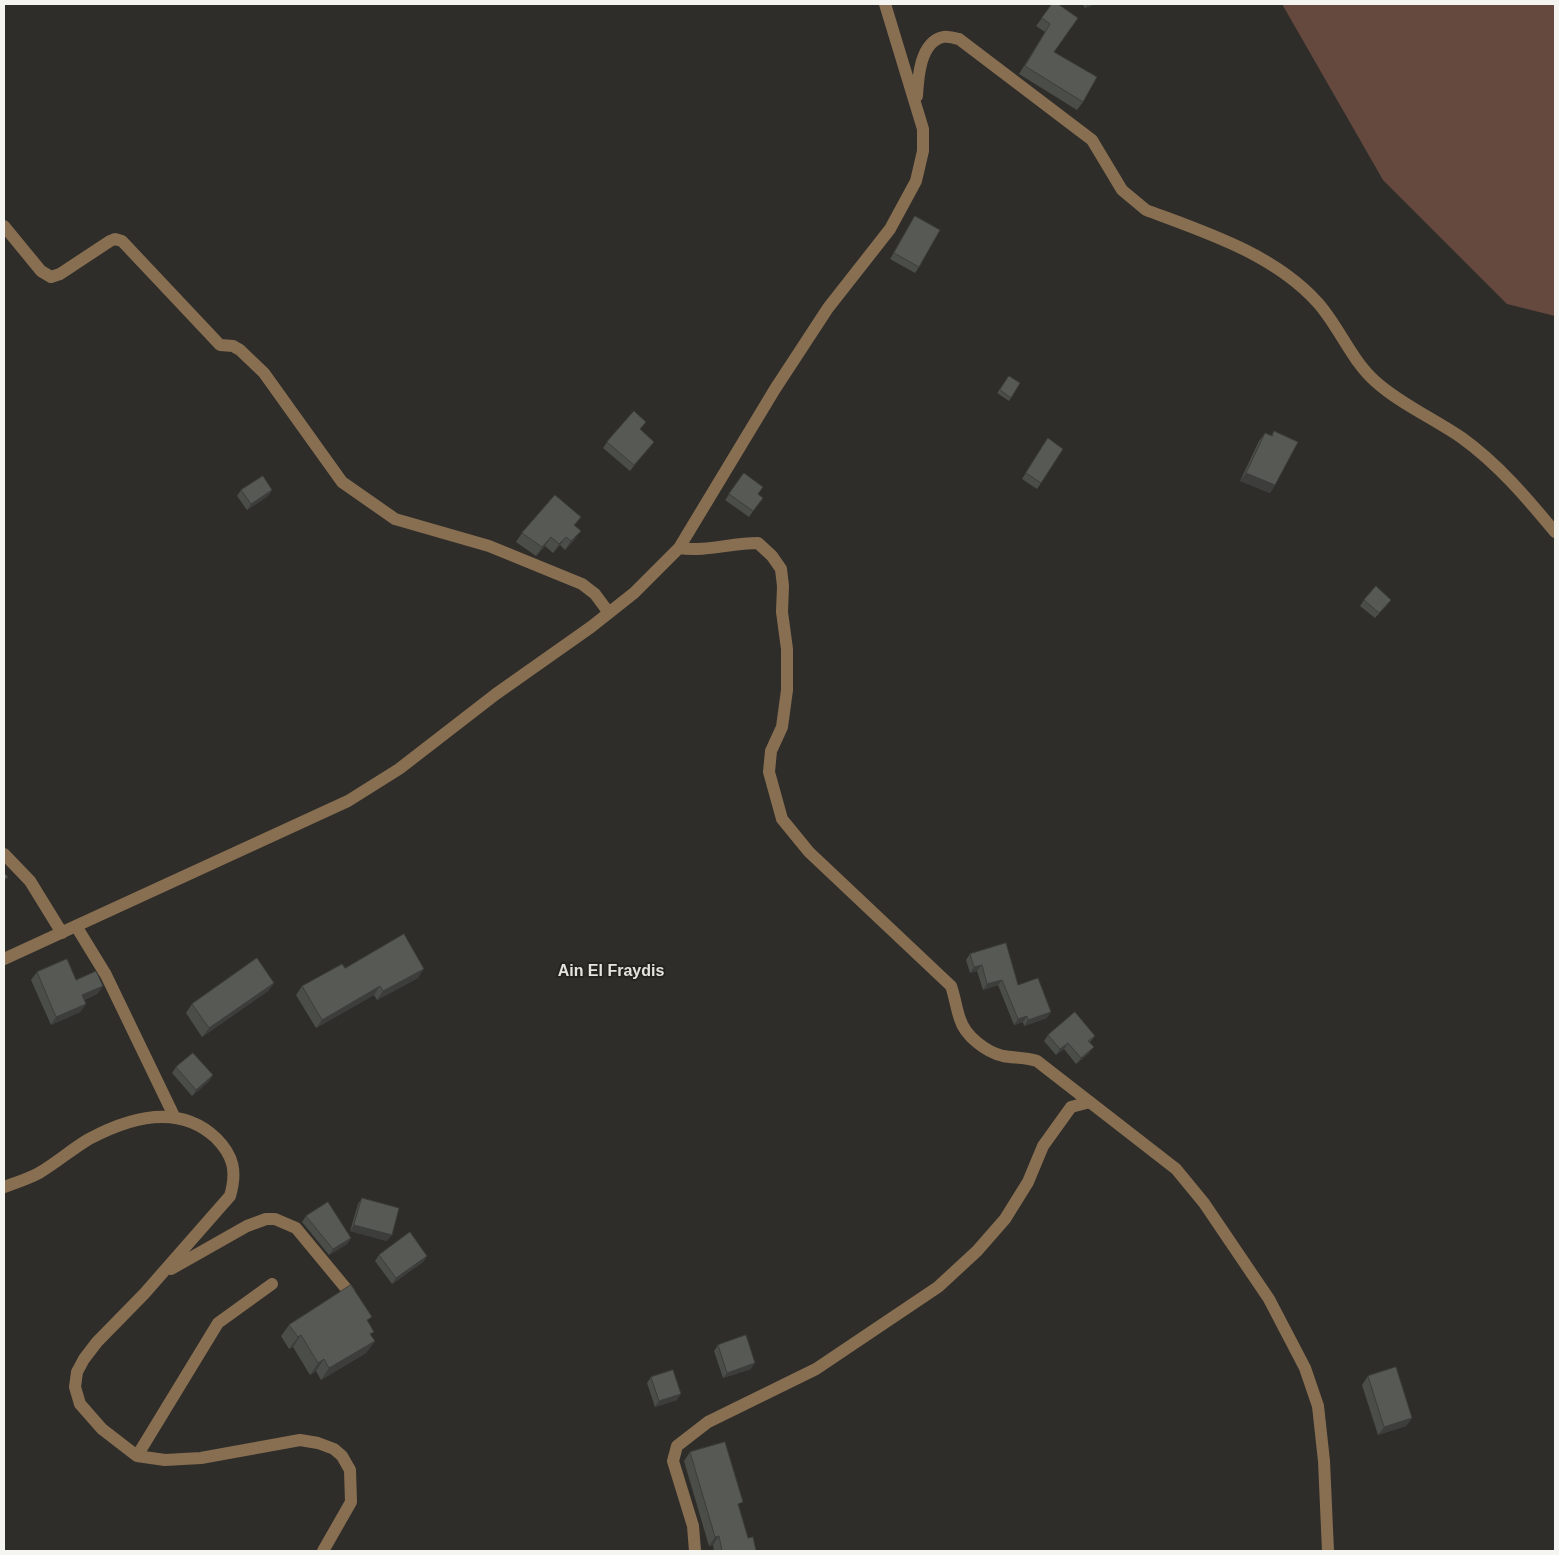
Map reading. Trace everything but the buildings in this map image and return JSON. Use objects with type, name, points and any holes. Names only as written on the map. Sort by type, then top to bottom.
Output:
[{"type":"street","points":[[4,959],[348,801],[399,769],[496,694],[554,655],[610,613],[634,593],[679,548],[775,388],[828,308],[890,229],[916,181],[923,151],[923,129],[885,4]]},
{"type":"street","points":[[916,104],[919,70],[930,45],[942,37],[959,39],[1092,140],[1122,190],[1146,210],[1223,240],[1266,262],[1296,282],[1317,302],[1338,329],[1350,353],[1369,375],[1395,398],[1462,438],[1491,460],[1519,488],[1555,532]]},
{"type":"street","points":[[4,226],[41,271],[51,277],[60,274],[110,241],[115,239],[122,241],[220,345],[233,346],[240,350],[264,373],[342,482],[354,492],[395,519],[489,546],[582,584],[595,594],[610,613]]},
{"type":"street","points":[[679,548],[697,550],[741,543],[758,543],[772,556],[780,569],[782,612],[787,649],[787,690],[782,727],[771,751],[769,772],[782,819],[808,852],[951,986],[957,1003],[960,1021],[971,1036],[984,1048],[1003,1056],[1037,1060],[1176,1169],[1204,1203],[1269,1299],[1305,1368],[1318,1406],[1324,1461],[1328,1551]]},
{"type":"street","points":[[4,854],[30,881],[62,933]]},
{"type":"street","points":[[76,926],[106,974],[174,1116]]},
{"type":"street","points":[[695,1551],[693,1526],[673,1461],[677,1446],[708,1422],[816,1369],[938,1287],[977,1251],[1005,1219],[1028,1182],[1043,1146],[1070,1107],[1090,1102]]},
{"type":"street","points":[[4,1187],[38,1173],[89,1139],[123,1124],[153,1116],[174,1116],[207,1130],[223,1146],[234,1166],[235,1179],[230,1196],[162,1274],[97,1342],[77,1372],[75,1387],[80,1404],[102,1429],[137,1456],[165,1460],[201,1458],[300,1440],[318,1443],[334,1449],[342,1456],[350,1470],[351,1502],[323,1551]]},
{"type":"street","points":[[162,1274],[247,1226],[266,1219],[275,1219],[296,1228],[349,1292]]},
{"type":"street","points":[[137,1456],[218,1323],[272,1284]]},
{"type":"shaded area","points":[[1282,4],[1555,4],[1555,316],[1507,304],[1383,180]]},
{"type":"district","name":"Ain El Fraydis","points":[[611,972]]}]
